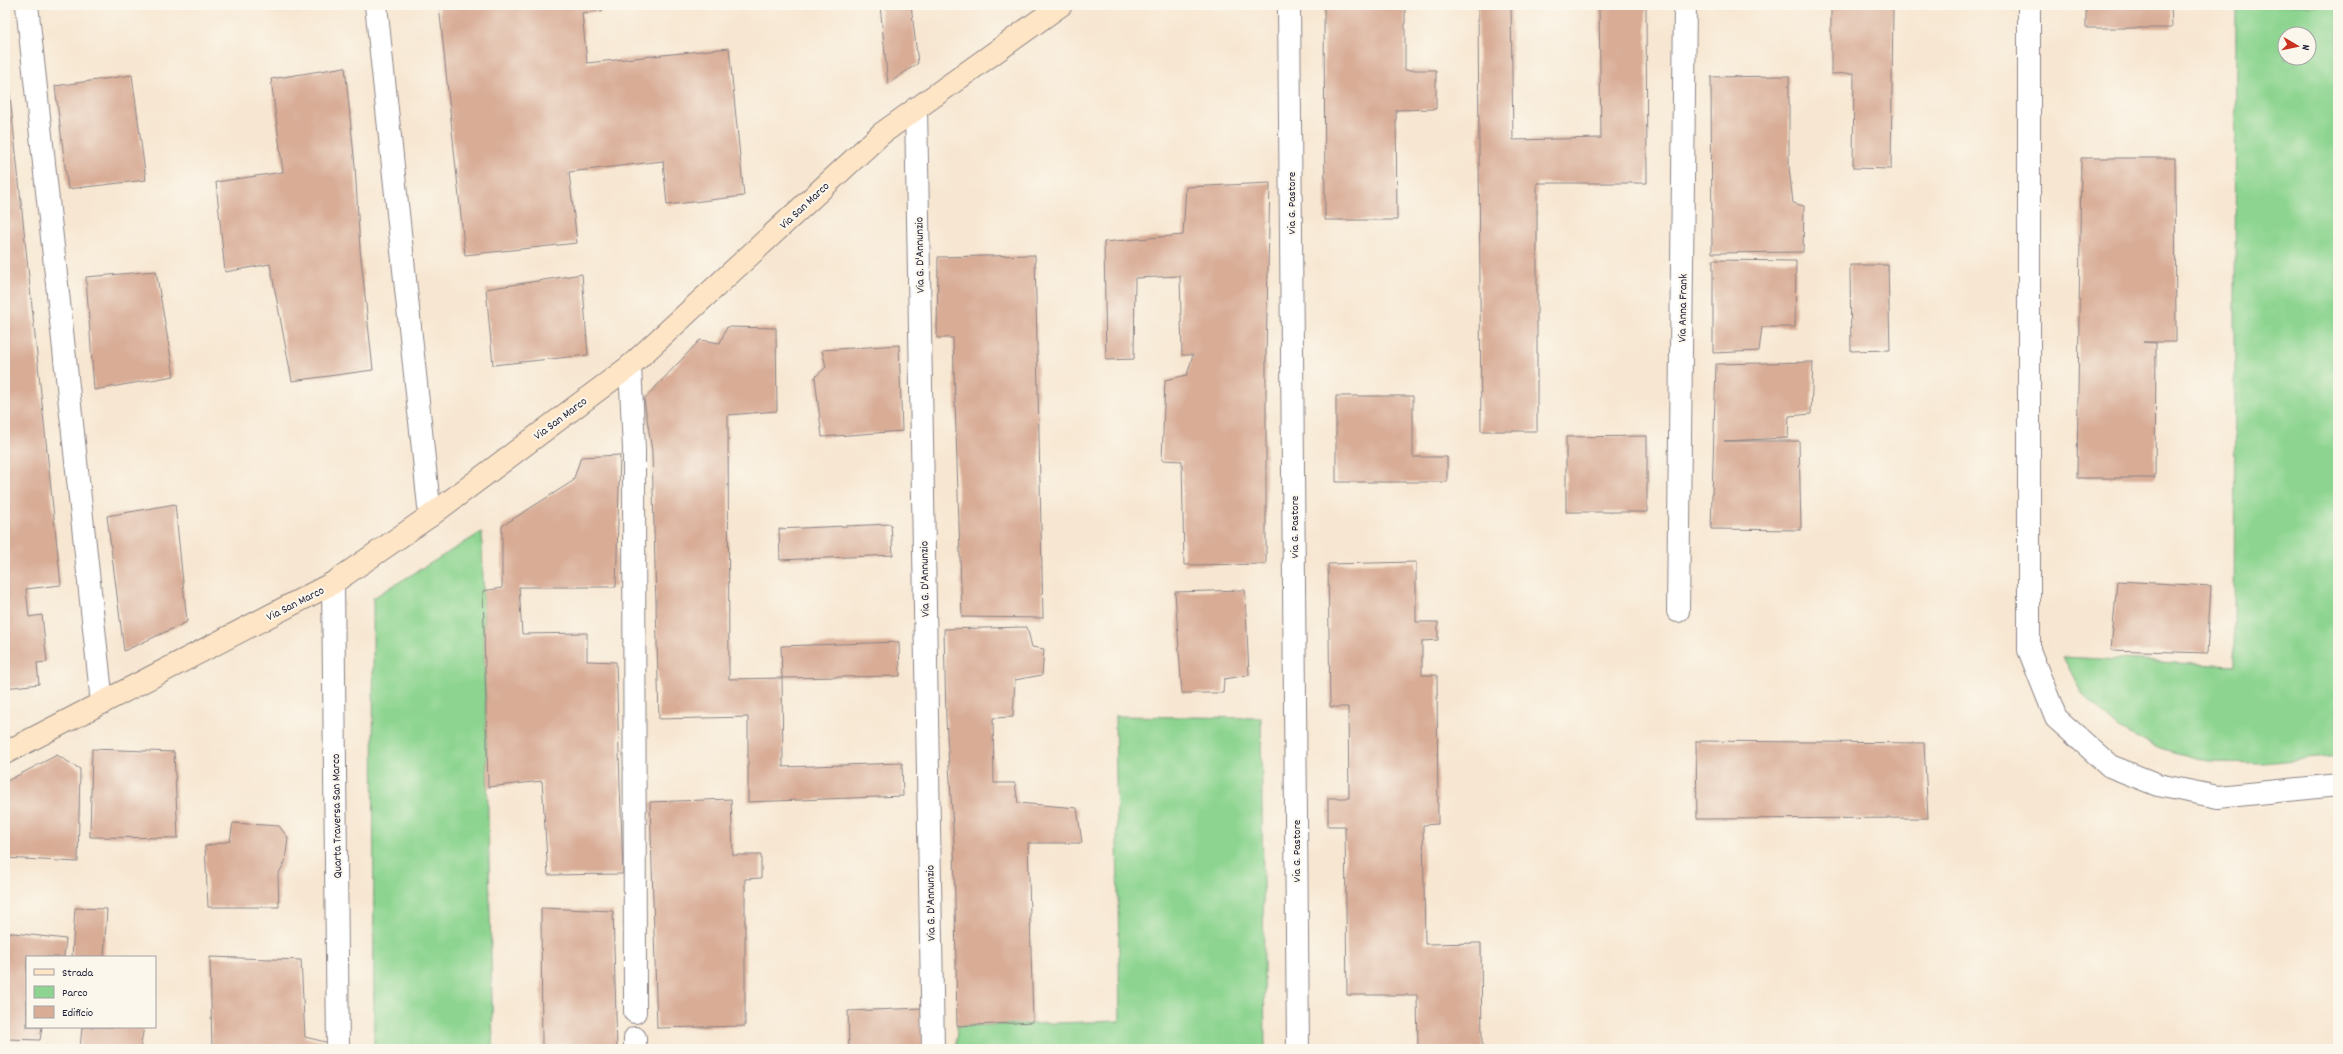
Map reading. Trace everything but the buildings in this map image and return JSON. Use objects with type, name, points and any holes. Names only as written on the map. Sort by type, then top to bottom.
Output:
[{"type":"main road","name":"Via San Marco","points":[[5,753],[333,583],[430,516],[630,366],[881,134],[1061,5]]},
{"type":"street","points":[[27,5],[102,703]]},
{"type":"street","points":[[376,5],[430,516]]},
{"type":"street","name":"Via G. Pastore","points":[[1289,5],[1298,1049]]},
{"type":"street","name":"Via Anna Frank","points":[[1678,611],[1685,5]]},
{"type":"street","points":[[2029,5],[2029,650],[2056,718],[2110,766],[2158,785],[2218,797],[2338,785]]},
{"type":"street","name":"Via G. D'Annunzio","points":[[916,108],[933,1049]]},
{"type":"street","points":[[630,366],[634,449],[635,1012]]},
{"type":"street","name":"Quarta Traversa San Marco","points":[[333,583],[338,1049]]},
{"type":"green space","points":[[2236,5],[2338,5],[2338,756],[2263,763],[2210,762],[2160,748],[2118,728],[2082,693],[2063,657],[2234,666]]},
{"type":"green space","points":[[482,532],[493,1049],[374,1049],[373,598]]},
{"type":"green space","points":[[1115,716],[1261,718],[1265,1049],[956,1049],[957,1026],[1120,1021]]}]
